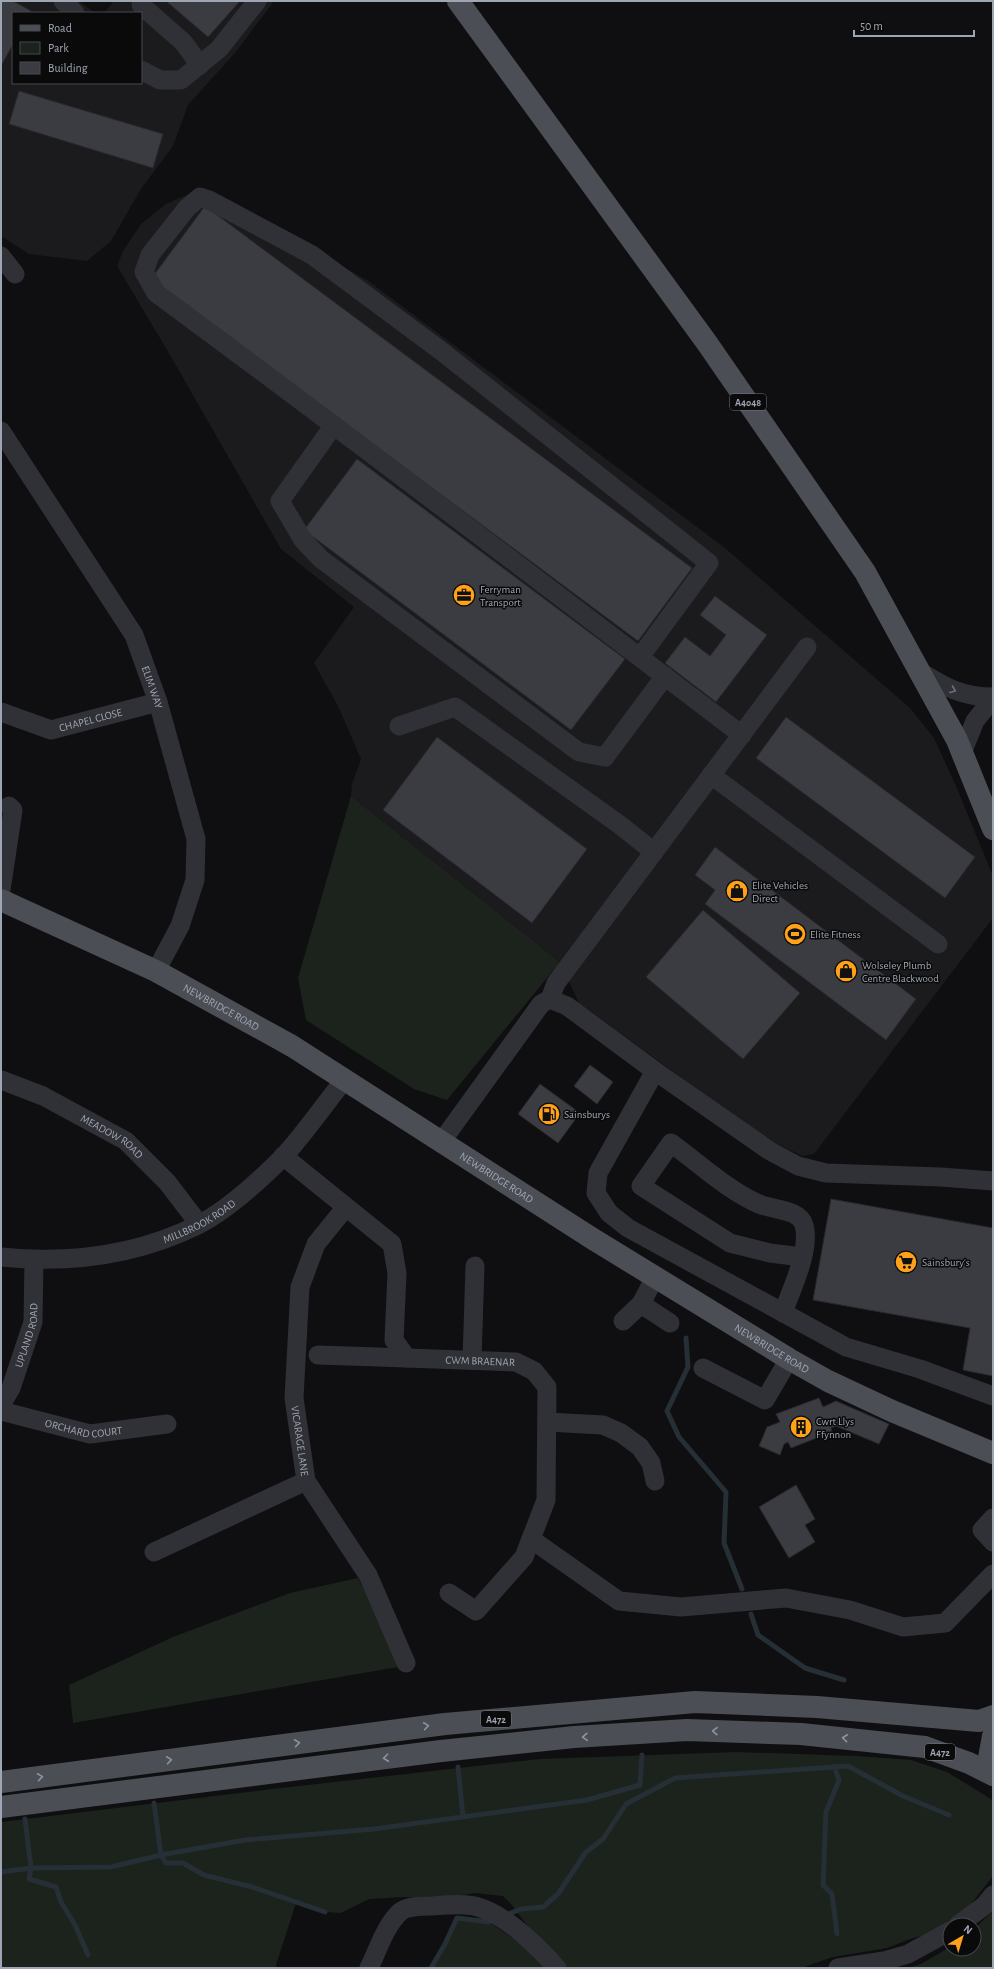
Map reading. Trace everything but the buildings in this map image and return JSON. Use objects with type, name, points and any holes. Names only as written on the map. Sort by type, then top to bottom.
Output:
[{"type":"main road","name":"A4048","points":[[458,1],[707,343],[865,572],[962,753],[993,829]]},
{"type":"main road","name":"NEWBRIDGE ROAD","points":[[1,900],[156,971],[251,1022],[345,1079],[655,1277],[789,1359],[880,1406],[993,1453]]},
{"type":"main road","name":"A472","points":[[1,1782],[445,1724],[695,1702],[817,1707],[979,1721],[993,1716]]},
{"type":"main road","name":"A472","points":[[1,1807],[441,1751],[574,1737],[687,1730],[801,1734],[925,1747],[969,1763],[993,1775]]},
{"type":"main road","name":"A472","points":[[993,1736],[990,1758],[993,1775]]},
{"type":"street","points":[[63,1],[74,12]]},
{"type":"street","points":[[142,71],[160,80],[181,80],[219,49],[257,1]]},
{"type":"street","points":[[141,5],[183,42],[200,65]]},
{"type":"street","points":[[640,657],[709,563],[440,350],[312,255],[209,200],[200,197],[187,208],[150,255],[144,272],[156,293],[334,425],[742,735]]},
{"type":"street","points":[[1,256],[15,274]]},
{"type":"street","points":[[334,425],[280,501],[303,540],[321,560],[579,752],[605,757],[665,676]]},
{"type":"street","name":"ELIM WAY","points":[[1,432],[134,635],[158,702],[196,839],[195,880],[180,926],[156,971]]},
{"type":"street","points":[[442,1141],[541,1004],[550,999],[556,983],[807,647]]},
{"type":"street","points":[[919,671],[947,688],[960,693],[979,697],[993,697]]},
{"type":"street","points":[[962,753],[975,721],[993,697]]},
{"type":"street","name":"CHAPEL CLOSE","points":[[1,712],[51,730],[158,702]]},
{"type":"street","points":[[399,726],[455,707],[620,825],[654,852]]},
{"type":"street","points":[[711,775],[938,944]]},
{"type":"street","points":[[1,890],[13,810],[9,806]]},
{"type":"street","points":[[550,999],[567,1006],[655,1071],[770,1152],[798,1166],[826,1173],[941,1177],[993,1182]]},
{"type":"street","points":[[655,1071],[592,1169],[596,1193],[609,1213],[623,1224],[846,1347],[920,1369],[993,1396]]},
{"type":"street","name":"MILLBROOK ROAD","points":[[1,1257],[34,1260],[91,1258],[152,1244],[199,1224],[226,1207],[283,1156],[345,1079]]},
{"type":"street","name":"MEADOW ROAD","points":[[1,1080],[43,1096],[126,1142],[167,1182],[199,1224]]},
{"type":"street","points":[[783,1313],[800,1268],[802,1257],[805,1239],[804,1224],[798,1215],[760,1205],[731,1190],[671,1144],[641,1186],[730,1243],[770,1253],[802,1257]]},
{"type":"street","points":[[283,1156],[392,1244],[397,1273],[394,1340],[407,1358]]},
{"type":"street","name":"VICARAGE LANE","points":[[346,1207],[316,1244],[300,1287],[294,1398],[306,1481],[368,1575],[406,1663]]},
{"type":"street","name":"UPLAND ROAD","points":[[1,1405],[11,1388],[33,1322],[34,1260]]},
{"type":"street","points":[[472,1360],[475,1266]]},
{"type":"street","points":[[623,1321],[641,1304],[655,1277]]},
{"type":"street","points":[[641,1304],[670,1323]]},
{"type":"street","name":"CWM BRAENAR","points":[[318,1355],[516,1362],[534,1371],[547,1388],[546,1500],[524,1557],[476,1611],[449,1593]]},
{"type":"street","points":[[703,1368],[765,1400],[789,1359]]},
{"type":"street","name":"ORCHARD COURT","points":[[1,1411],[90,1434],[167,1424]]},
{"type":"street","points":[[547,1422],[603,1425],[621,1433],[640,1447],[651,1463],[655,1481]]},
{"type":"street","points":[[154,1552],[306,1481]]},
{"type":"street","points":[[993,1518],[982,1530],[993,1542]]},
{"type":"street","points":[[531,1539],[619,1601],[681,1607],[786,1598],[850,1610],[903,1627],[945,1623],[990,1576]]},
{"type":"street","points":[[969,1917],[984,1906],[993,1895]]},
{"type":"street","points":[[370,1968],[387,1929],[402,1910],[420,1907],[453,1905],[478,1907],[499,1918],[538,1947],[557,1968]]},
{"type":"street","points":[[838,1968],[908,1954],[942,1935]]},
{"type":"shaded area","points":[[1,1],[79,1],[94,12],[12,12],[12,84],[142,84],[142,12],[105,12],[114,1],[274,1],[235,53],[188,105],[173,146],[141,189],[111,241],[87,261],[29,254],[1,236]]},
{"type":"shaded area","points":[[205,192],[367,280],[725,548],[910,708],[934,738],[956,786],[993,876],[993,918],[814,1154],[802,1156],[774,1142],[727,1111],[579,1003],[560,962],[351,796],[352,784],[361,759],[338,706],[314,663],[354,607],[281,549],[170,355],[117,266],[123,251],[141,224],[166,204],[184,196]]},
{"type":"green space","points":[[351,796],[560,962],[447,1100],[414,1089],[306,1020],[298,978]]},
{"type":"green space","points":[[358,1578],[404,1666],[73,1723],[69,1685],[173,1637],[290,1593]]},
{"type":"green space","points":[[736,1752],[857,1756],[911,1760],[947,1772],[991,1799],[993,1804],[993,1876],[967,1909],[956,1917],[942,1917],[942,1927],[935,1932],[910,1939],[887,1948],[833,1957],[801,1968],[568,1968],[536,1937],[511,1904],[503,1896],[475,1893],[445,1898],[403,1897],[369,1899],[341,1913],[325,1912],[296,1903],[276,1965],[277,1968],[1,1968],[1,1822],[272,1789],[540,1759]]},
{"type":"green space","points":[[993,1911],[993,1968],[908,1968],[921,1964],[942,1952],[942,1957],[982,1957],[982,1921]]},
{"type":"green space","points":[[457,1918],[489,1922],[526,1947],[546,1968],[431,1968],[445,1944]]},
{"type":"waterway","points":[[686,1338],[688,1367],[667,1411],[679,1437],[726,1492],[724,1543],[742,1589]]},
{"type":"waterway","points":[[751,1614],[758,1635],[805,1668],[844,1680]]},
{"type":"waterway","points":[[1,1872],[31,1868],[111,1867],[161,1855],[245,1840],[374,1829],[587,1800],[640,1785],[642,1755]]},
{"type":"waterway","points":[[834,1766],[839,1780],[826,1812],[823,1885],[832,1894],[837,1934]]},
{"type":"waterway","points":[[506,1915],[521,1909],[543,1907],[558,1894],[586,1852],[603,1839],[626,1804],[675,1778],[848,1766],[903,1796],[949,1815]]},
{"type":"waterway","points":[[458,1767],[463,1817]]},
{"type":"waterway","points":[[154,1803],[161,1855],[166,1863],[183,1863],[204,1875],[252,1887],[325,1912]]},
{"type":"waterway","points":[[25,1819],[31,1868],[29,1879],[56,1887],[61,1902],[75,1925],[88,1955]]},
{"type":"waterway","points":[[431,1968],[445,1944],[457,1918],[489,1922],[494,1919]]},
{"type":"place","name":"Ferryman Transport","points":[[464,595]]},
{"type":"place","name":"Elite Vehicles Direct","points":[[737,891]]},
{"type":"place","name":"Elite Fitness","points":[[795,934]]},
{"type":"place","name":"Wolseley Plumb Centre Blackwood","points":[[846,971]]},
{"type":"place","name":"Sainsburys","points":[[549,1114]]},
{"type":"place","name":"Sainsbury's","points":[[906,1262]]},
{"type":"place","name":"Cwrt Llys Ffynnon","points":[[801,1427]]}]
